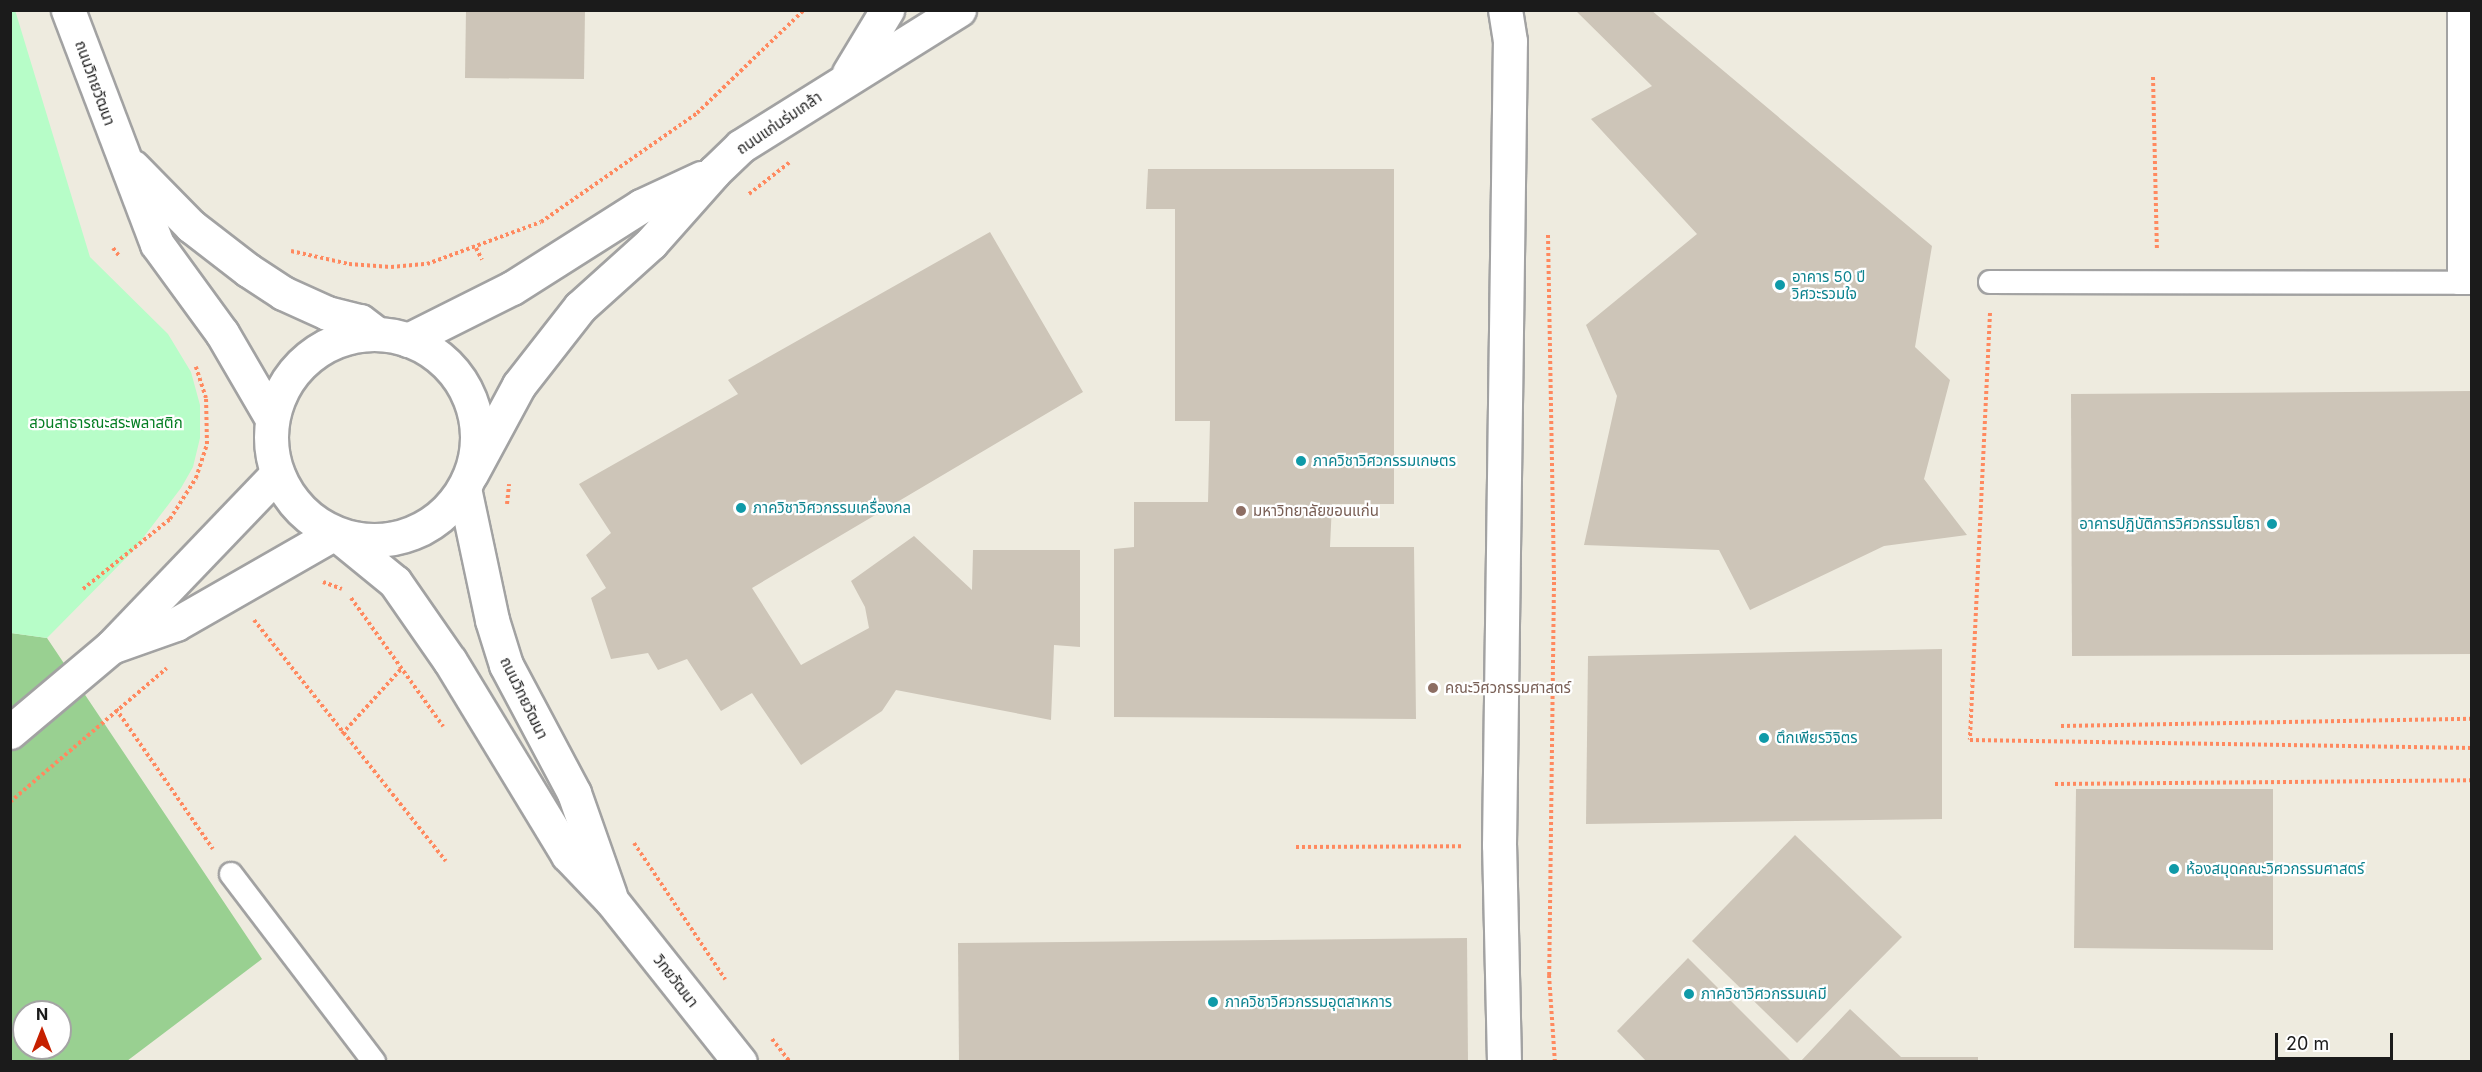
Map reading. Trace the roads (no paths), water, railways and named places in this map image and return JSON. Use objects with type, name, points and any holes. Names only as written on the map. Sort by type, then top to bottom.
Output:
[{"type":"street","name":"ถนนวิทยวัฒนา","points":[[68,10],[157,244],[222,333],[272,418]]},
{"type":"street","points":[[846,77],[887,10]]},
{"type":"street","name":"ถนนแก่นร่มเกล้า","points":[[714,172],[741,146],[846,77],[959,10]]},
{"type":"street","points":[[1504,10],[1510,41],[1509,282],[1499,845],[1504,1062]]},
{"type":"street","points":[[122,156],[191,226],[248,270],[283,293],[327,313],[360,321],[377,334]]},
{"type":"street","points":[[408,340],[512,288],[589,243],[641,206],[714,172]]},
{"type":"street","points":[[111,647],[176,624],[335,533],[365,540],[394,538],[412,532],[446,511],[467,481],[519,385],[580,307],[651,243],[714,172]]},
{"type":"street","points":[[467,481],[477,447],[476,421],[468,394],[440,359],[408,340],[377,334],[347,338],[319,350],[298,367],[281,391],[272,418],[271,447],[277,474],[291,500],[311,519],[335,533],[395,582],[450,661],[568,855],[611,900]]},
{"type":"street","points":[[10,732],[73,682],[111,647],[277,474]]},
{"type":"street","name":"ถนนวิทยวัฒนา","points":[[467,481],[492,620],[506,665],[574,793],[611,900]]},
{"type":"street","name":"วิทยวัฒนา","points":[[611,900],[740,1062]]},
{"type":"lane","points":[[1990,282],[2465,283],[2458,10]]},
{"type":"lane","points":[[231,874],[374,1062]]},
{"type":"place","name":"อาคาร 50 ปี วิศวะรวมใจ","points":[[1780,285]]},
{"type":"place","name":"ภาควิชาวิศวกรรมเกษตร","points":[[1301,461]]},
{"type":"place","name":"ภาควิชาวิศวกรรมเครื่องกล","points":[[741,508]]},
{"type":"place","name":"มหาวิทยาลัยขอนแก่น","points":[[1241,511]]},
{"type":"place","name":"อาคารปฏิบัติการวิศวกรรมโยธา","points":[[2272,524]]},
{"type":"place","name":"คณะวิศวกรรมศาสตร์","points":[[1433,688]]},
{"type":"place","name":"ตึกเพียรวิจิตร","points":[[1764,738]]},
{"type":"place","name":"ห้องสมุดคณะวิศวกรรมศาสตร์","points":[[2174,869]]},
{"type":"place","name":"ภาควิชาวิศวกรรมเคมี","points":[[1689,994]]},
{"type":"place","name":"ภาควิชาวิศวกรรมอุตสาหการ","points":[[1213,1002]]},
{"type":"park label","name":"สวนสาธารณะสระพลาสติก","points":[[106,423]]}]
